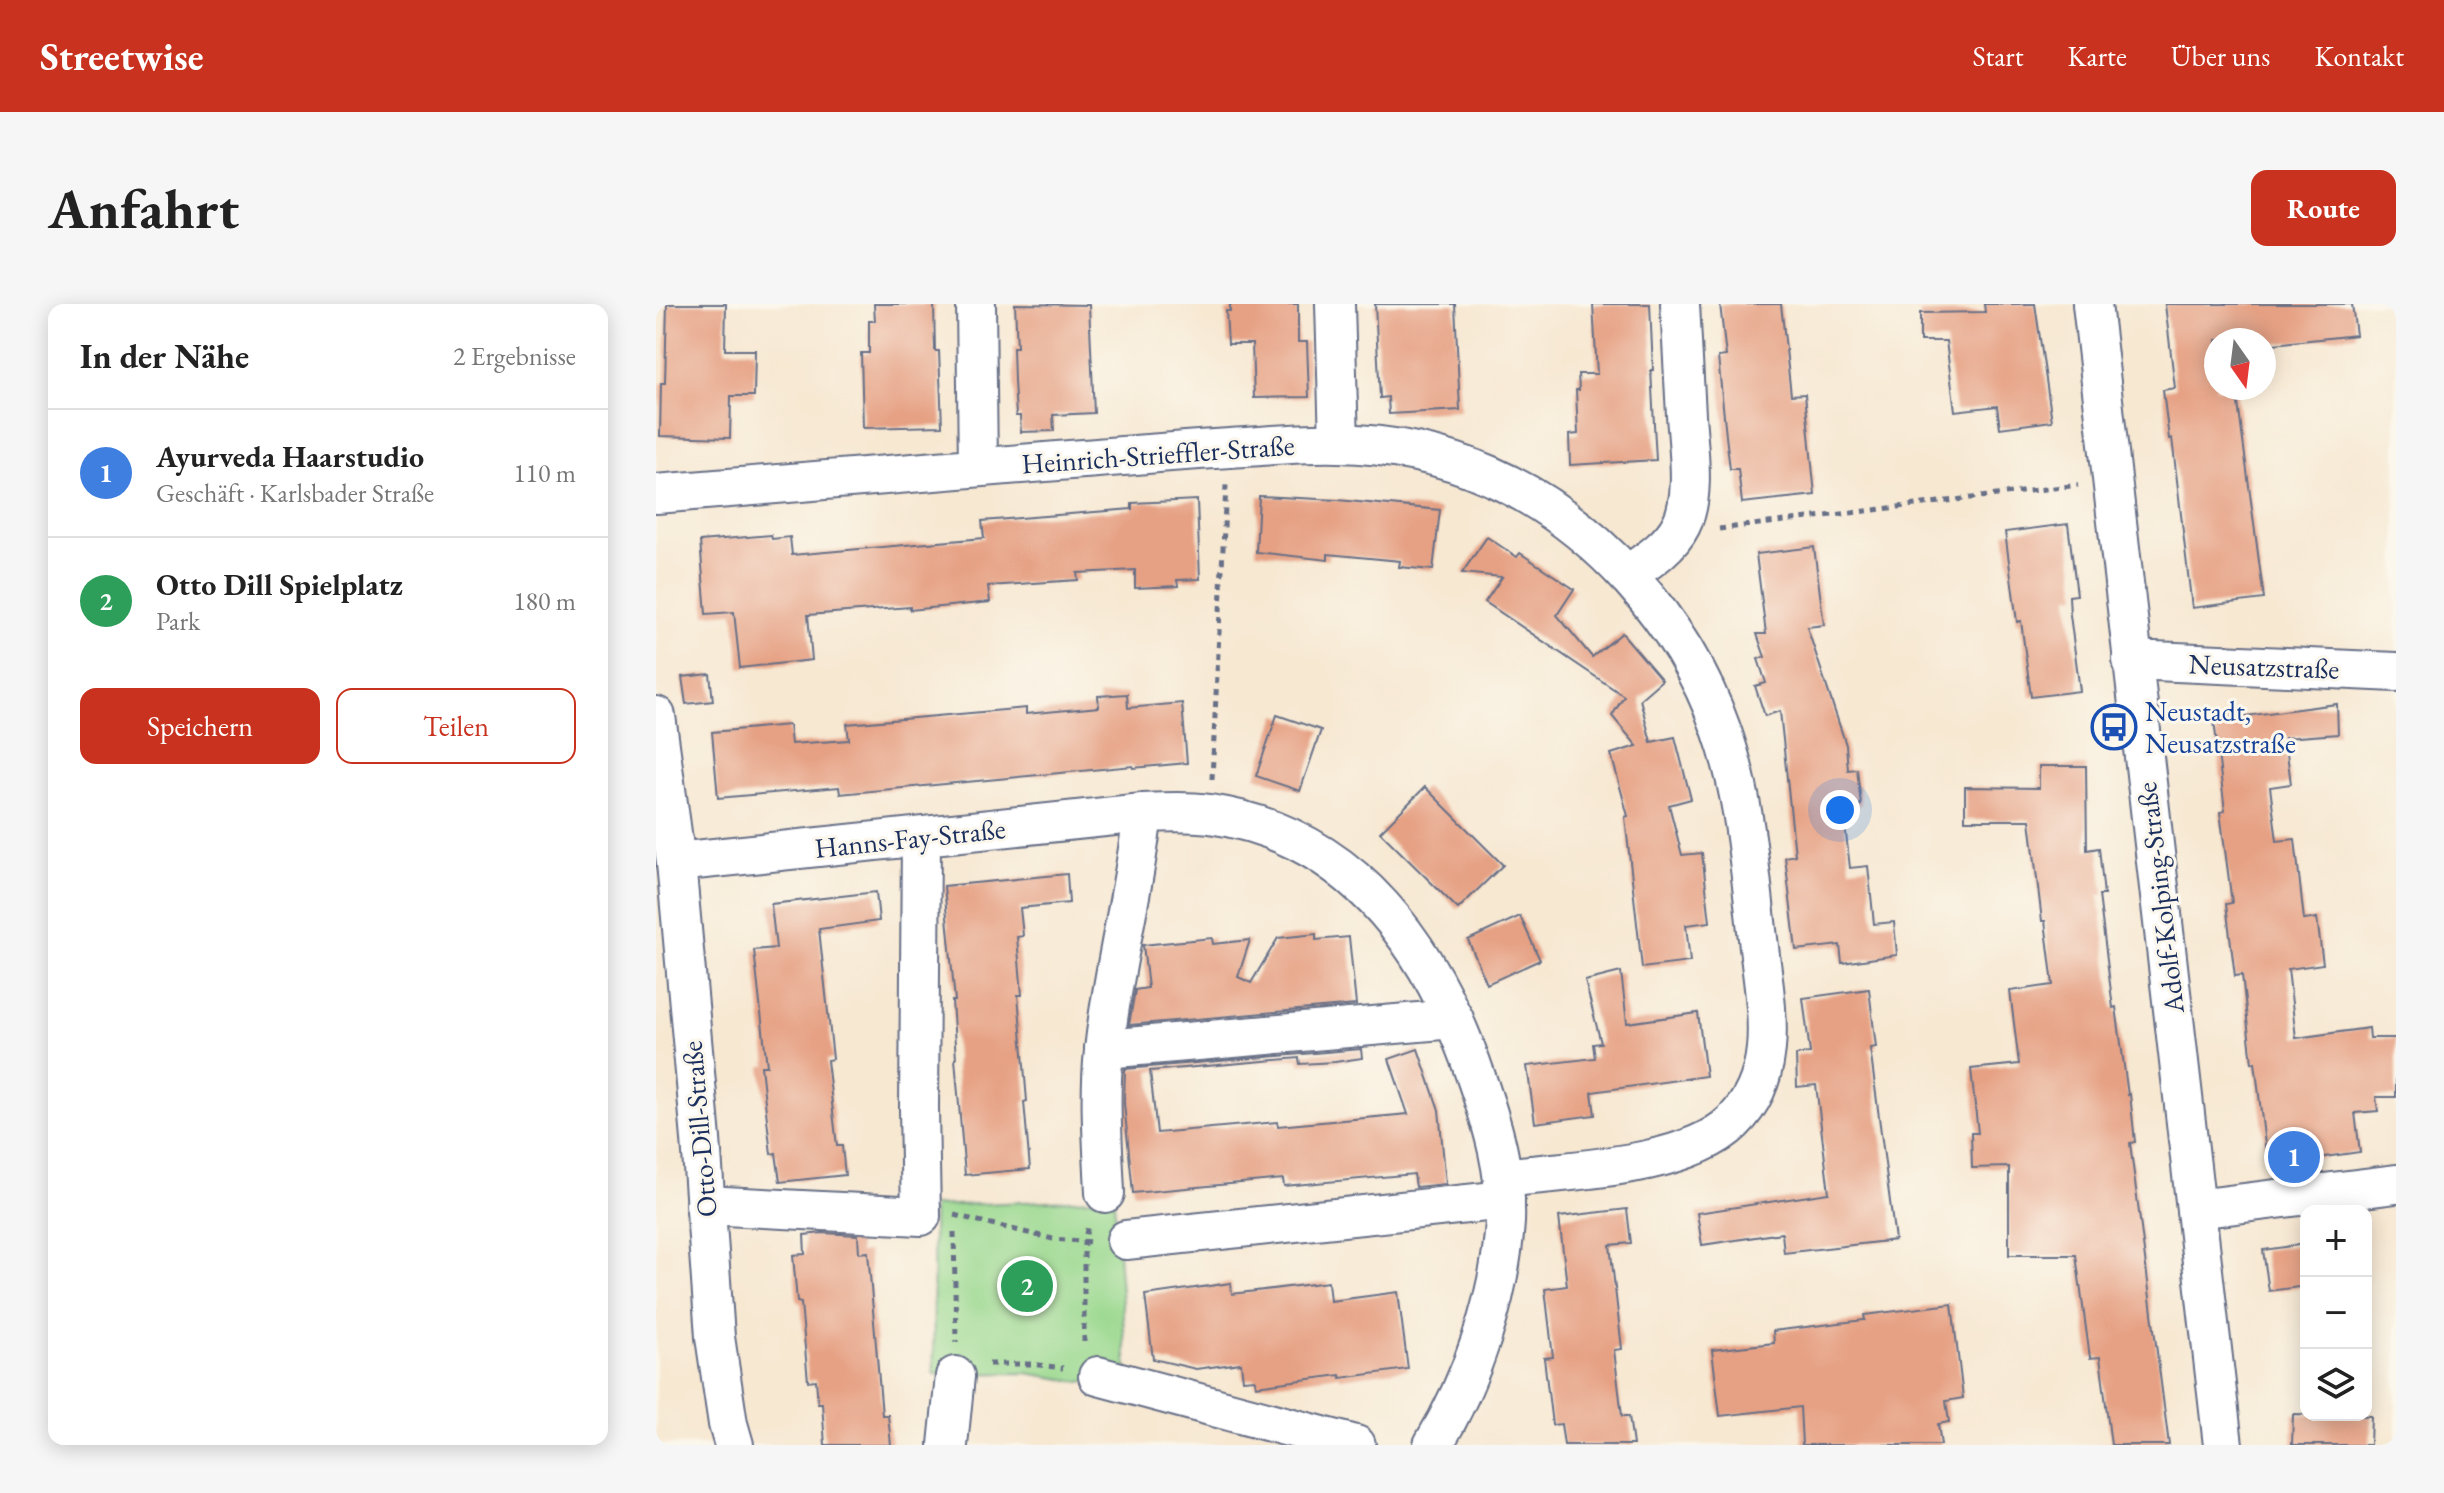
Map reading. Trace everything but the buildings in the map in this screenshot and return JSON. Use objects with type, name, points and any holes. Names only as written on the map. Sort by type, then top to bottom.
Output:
[{"type":"street","points":[[976,304],[978,467]]},
{"type":"street","points":[[1335,304],[1339,443]]},
{"type":"street","points":[[1627,575],[1654,556],[1673,537],[1682,525],[1688,504],[1680,304]]},
{"type":"street","name":"Adolf-Kolping-Straße","points":[[2092,304],[2223,1445]]},
{"type":"street","name":"Heinrich-Strieffler-Straße","points":[[656,494],[1228,448],[1339,443],[1436,457],[1489,475],[1532,497],[1578,529],[1627,575],[1671,629],[1701,681],[1721,729],[1733,771],[1747,844],[1765,997],[1767,1052],[1762,1079],[1748,1106],[1729,1126],[1700,1143],[1671,1155],[1504,1189]]},
{"type":"street","name":"Neusatzstraße","points":[[2132,660],[2396,672]]},
{"type":"street","name":"Otto-Dill-Straße","points":[[656,716],[676,862],[719,1377],[734,1445]]},
{"type":"street","name":"Hanns-Fay-Straße","points":[[676,862],[1180,811],[1246,822],[1287,837],[1327,858],[1358,881],[1421,958],[1454,1019],[1485,1104],[1504,1189],[1500,1264],[1491,1306],[1480,1342],[1436,1444]]},
{"type":"street","points":[[1105,1193],[1101,1112],[1104,1049],[1143,813]]},
{"type":"street","points":[[705,1205],[938,1216],[919,1109],[921,837]]},
{"type":"street","points":[[1104,1049],[1454,1019]]},
{"type":"street","points":[[2196,1209],[2396,1184]]},
{"type":"street","points":[[1126,1240],[1504,1189]]},
{"type":"street","points":[[948,1445],[955,1370]]},
{"type":"street","points":[[1090,1374],[1356,1445]]},
{"type":"path","points":[[1210,814],[1228,448]]},
{"type":"path","points":[[1682,525],[1715,529],[2111,482]]},
{"type":"path","points":[[1090,1374],[1084,1361],[1084,1243],[1091,1213],[1105,1193]]},
{"type":"path","points":[[1090,1374],[1031,1364],[955,1370],[938,1216],[1084,1243],[1126,1240]]},
{"type":"green space","points":[[1095,1199],[1114,1201],[1127,1370],[1081,1382],[1026,1373],[934,1374],[933,1206]]},
{"type":"place","name":"Neustadt, Neusatzstraße","points":[[2114,727]]},
{"type":"place","name":"Ayurveda Haarstudio","points":[[2294,1157]]},
{"type":"place","name":"Otto Dill Spielplatz","points":[[1027,1286]]}]
